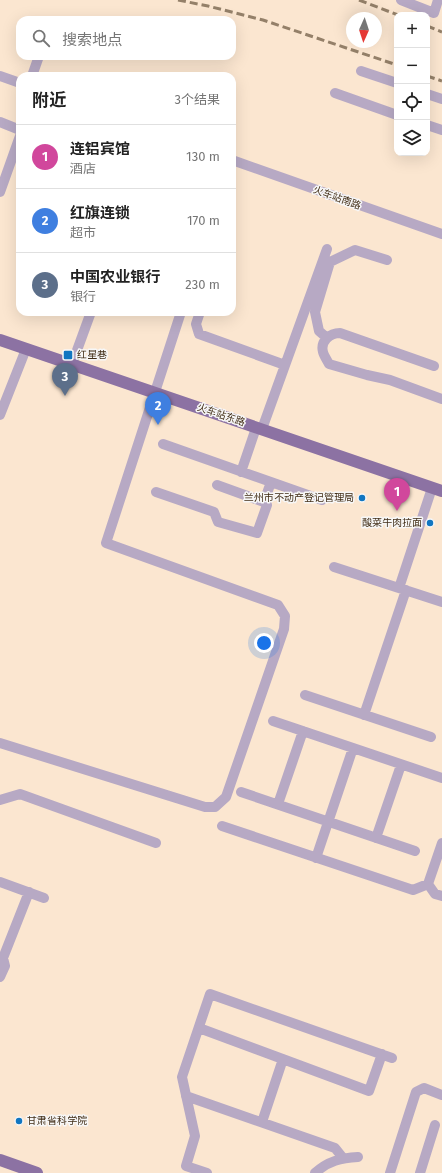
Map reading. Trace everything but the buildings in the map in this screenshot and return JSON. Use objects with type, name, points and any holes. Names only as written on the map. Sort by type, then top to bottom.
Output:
[{"type":"main road","name":"火车站东路","points":[[0,340],[437,490]]},
{"type":"main road","points":[[0,1160],[21,1170],[37,1173]]},
{"type":"street","points":[[401,0],[434,13],[438,0]]},
{"type":"street","points":[[33,72],[38,60]]},
{"type":"street","points":[[362,71],[394,82]]},
{"type":"street","points":[[0,76],[16,82]]},
{"type":"street","points":[[335,93],[394,114]]},
{"type":"street","points":[[430,95],[442,99]]},
{"type":"street","points":[[0,122],[16,128]]},
{"type":"street","points":[[430,126],[442,130]]},
{"type":"street","points":[[0,192],[16,147]]},
{"type":"street","name":"火车站南路","points":[[236,161],[442,234]]},
{"type":"street","points":[[241,472],[285,365],[327,249]]},
{"type":"street","points":[[327,338],[319,331],[315,312],[330,262],[356,250],[387,260]]},
{"type":"street","points":[[72,364],[90,316]]},
{"type":"street","points":[[0,743],[205,806],[215,807],[226,797],[284,629],[285,616],[278,605],[106,543],[180,316]]},
{"type":"street","points":[[199,316],[196,324],[199,334],[285,365]]},
{"type":"street","points":[[434,366],[340,333],[334,333],[327,338],[322,346],[323,353],[330,364],[390,380],[442,399]]},
{"type":"street","points":[[0,415],[26,349]]},
{"type":"street","points":[[163,444],[322,500]]},
{"type":"street","points":[[264,502],[271,482]]},
{"type":"street","points":[[156,492],[214,512],[218,522],[257,533],[267,505],[264,502],[217,485]]},
{"type":"street","points":[[364,715],[402,589],[437,490]]},
{"type":"street","points":[[334,567],[442,602]]},
{"type":"street","points":[[305,695],[431,737]]},
{"type":"street","points":[[273,721],[442,778]]},
{"type":"street","points":[[278,804],[303,731]]},
{"type":"street","points":[[316,858],[353,748]]},
{"type":"street","points":[[376,838],[401,765]]},
{"type":"street","points":[[241,792],[415,851]]},
{"type":"street","points":[[0,800],[20,794],[156,843]]},
{"type":"street","points":[[222,826],[413,890],[428,884],[442,843]]},
{"type":"street","points":[[0,882],[44,898]]},
{"type":"street","points":[[428,884],[435,894],[442,896]]},
{"type":"street","points":[[0,977],[5,966],[4,958],[29,892]]},
{"type":"street","points":[[199,1028],[369,1091],[387,1056],[210,994],[182,1077],[195,1136],[186,1166],[207,1173]]},
{"type":"street","points":[[262,1122],[283,1059]]},
{"type":"street","points":[[390,1173],[416,1092],[424,1088],[442,1094]]},
{"type":"street","points":[[186,1096],[335,1148],[343,1158]]},
{"type":"street","points":[[420,1173],[435,1125]]},
{"type":"street","points":[[315,1173],[328,1162],[343,1158],[358,1157]]},
{"type":"railway","points":[[178,0],[263,20],[394,64]]},
{"type":"railway","points":[[359,0],[394,13]]},
{"type":"railway","points":[[430,27],[442,32]]},
{"type":"railway","points":[[430,77],[442,81]]},
{"type":"place","name":"红星巷","points":[[68,355]]},
{"type":"place","name":"中国农业银行","points":[[65,396]]},
{"type":"place","name":"红旗连锁","points":[[158,425]]},
{"type":"place","name":"兰州市不动产登记管理局","points":[[362,498]]},
{"type":"place","name":"连铝宾馆","points":[[397,511]]},
{"type":"place","name":"酸菜牛肉拉面","points":[[430,523]]},
{"type":"place","name":"甘肃省科学院","points":[[19,1121]]}]
